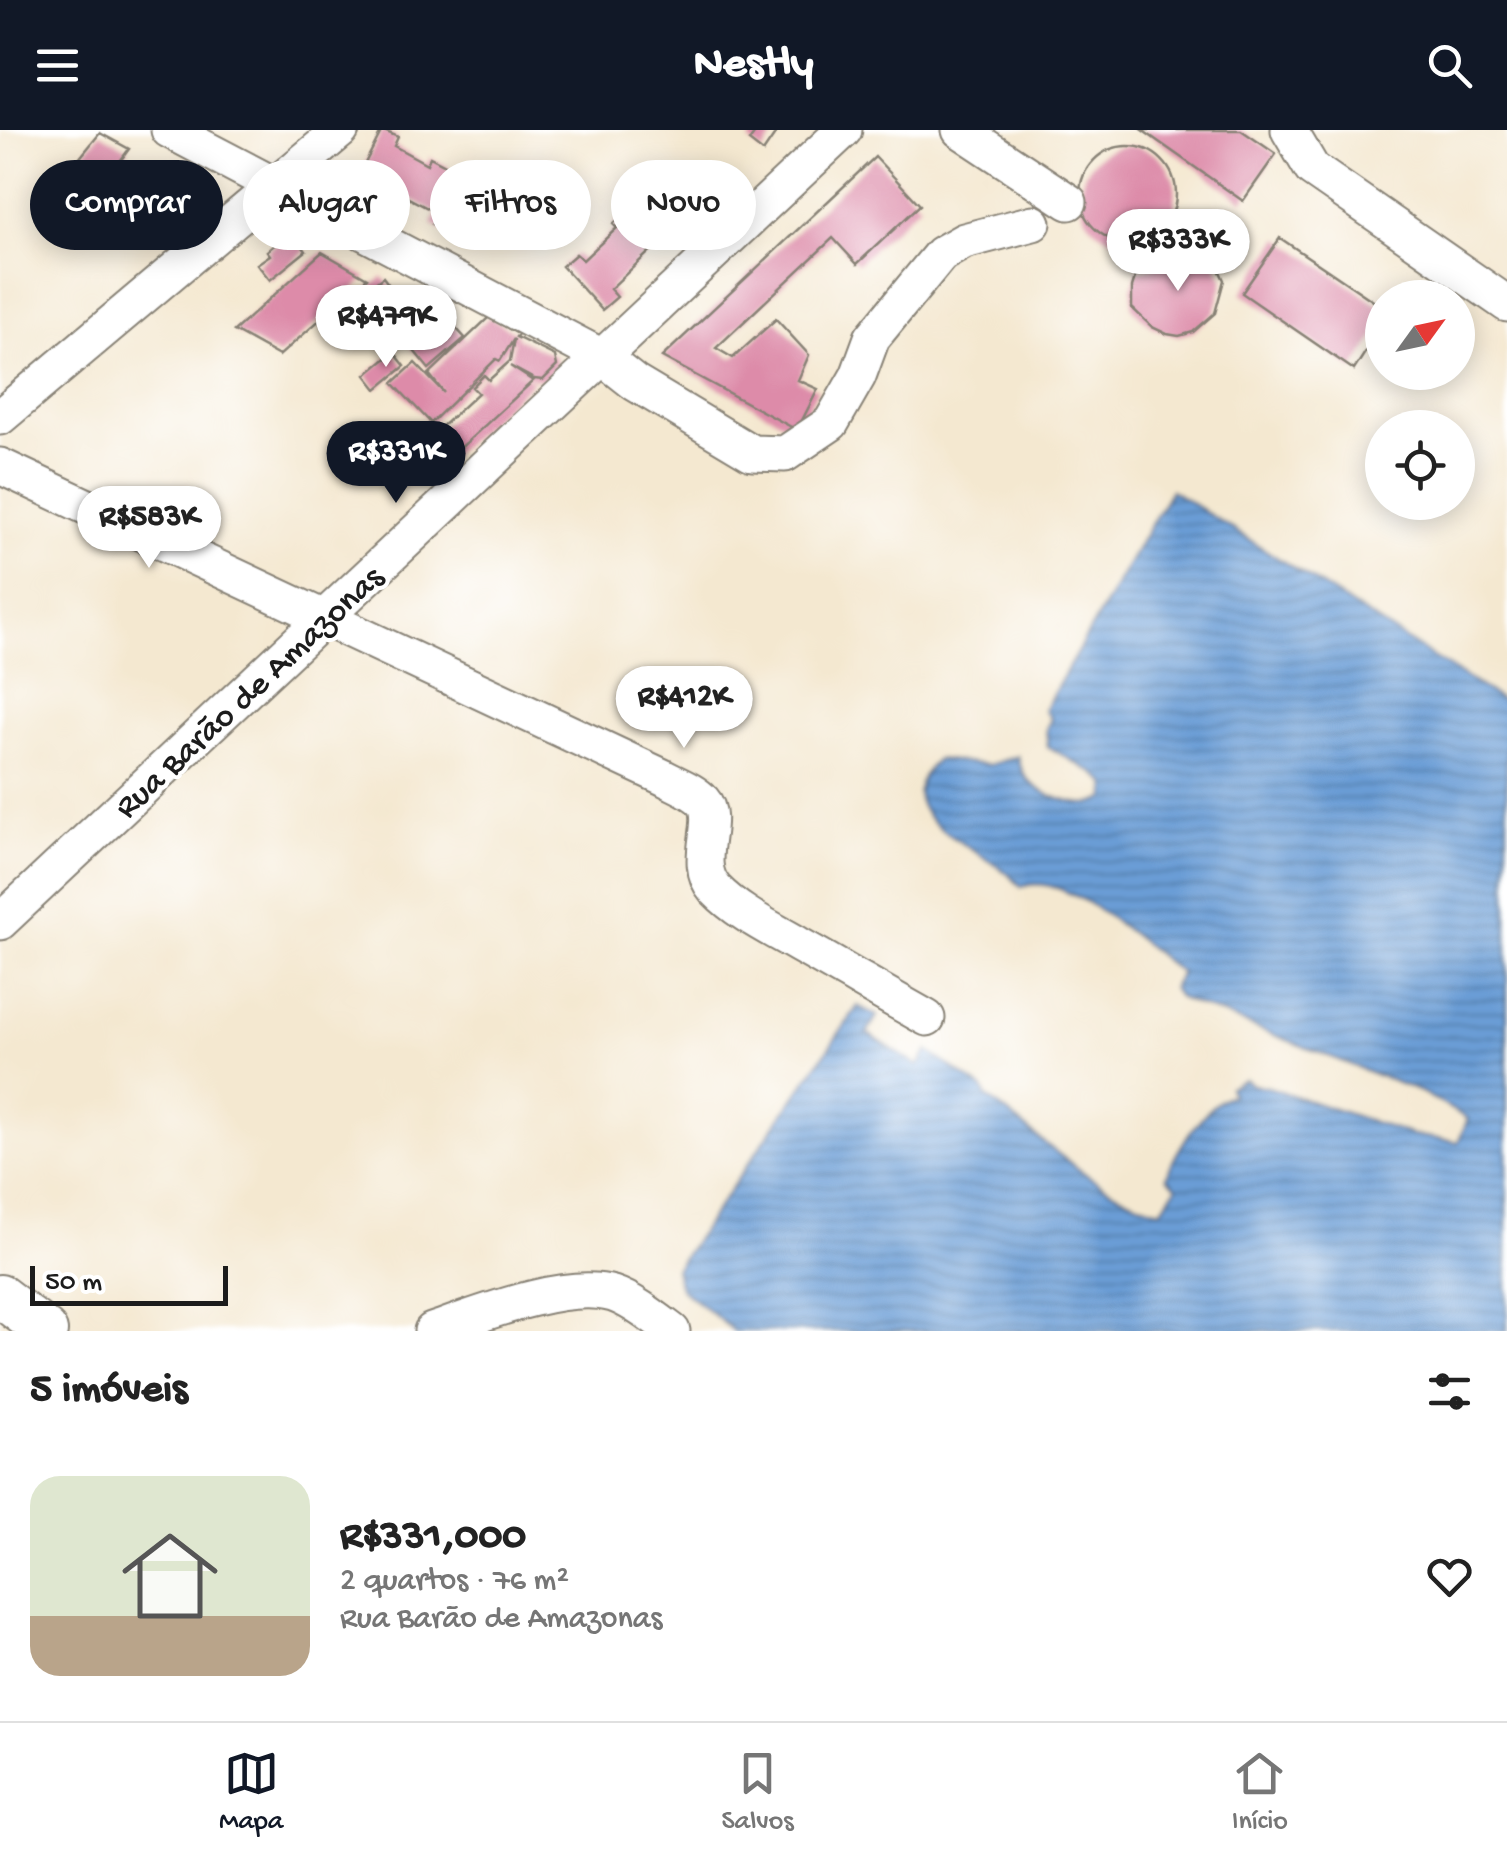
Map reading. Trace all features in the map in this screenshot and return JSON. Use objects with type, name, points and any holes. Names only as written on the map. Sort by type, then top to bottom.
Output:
[{"type":"main road","points":[[0,1296],[46,1331]]},
{"type":"street","points":[[169,130],[243,167]]},
{"type":"street","points":[[307,160],[341,130]]},
{"type":"street","name":"Rua Barão de Amazonas","points":[[0,922],[844,130]]},
{"type":"street","points":[[960,130],[1070,202]]},
{"type":"street","points":[[1289,130],[1312,169],[1507,304]]},
{"type":"street","points":[[0,418],[243,214]]},
{"type":"street","points":[[400,250],[602,357],[635,383],[752,453],[784,454],[832,423],[858,376],[872,338],[941,254],[964,241],[1033,223]]},
{"type":"street","points":[[0,466],[663,776],[700,798],[708,818],[704,844],[706,872],[713,887],[744,913],[927,1018]]},
{"type":"street","points":[[432,1331],[502,1307],[579,1290],[614,1294],[672,1331]]},
{"type":"water","points":[[1171,490],[1507,704],[1507,1331],[734,1331],[680,1288],[675,1269],[858,1006],[877,1016],[867,1033],[918,1066],[928,1051],[983,1089],[987,1097],[1091,1178],[1161,1210],[1177,1187],[1167,1177],[1184,1142],[1213,1106],[1232,1095],[1229,1087],[1245,1079],[1253,1085],[1412,1135],[1458,1142],[1468,1119],[1423,1093],[1179,998],[1172,988],[1181,973],[1127,930],[1060,889],[1039,884],[1021,887],[1006,872],[944,830],[927,815],[919,799],[921,780],[938,759],[989,765],[1018,756],[1026,778],[1048,794],[1089,804],[1106,798],[1107,784],[1096,774],[1048,747],[1046,729],[1051,719],[1044,710]]},
{"type":"building","points":[[382,130],[398,137],[394,146],[427,164],[430,157],[436,160],[430,160],[430,209],[410,199],[410,160],[367,160]]},
{"type":"building","points":[[748,130],[778,130],[763,152],[749,141],[754,134]]},
{"type":"building","points":[[1142,130],[1241,130],[1276,154],[1243,201]]},
{"type":"building","points":[[100,133],[129,149],[121,160],[79,159]]},
{"type":"building","points":[[1128,146],[1146,149],[1162,160],[1173,176],[1173,212],[1162,228],[1146,239],[1128,242],[1110,239],[1094,228],[1083,212],[1080,194],[1083,176],[1094,160],[1110,149]]},
{"type":"building","points":[[875,157],[920,205],[857,264],[833,238],[716,348],[733,358],[776,319],[809,355],[798,380],[818,389],[797,430],[662,357]]},
{"type":"building","points":[[611,234],[611,250],[651,250],[610,289],[617,297],[602,310],[562,266],[576,254],[583,260]]},
{"type":"building","points":[[1280,238],[1365,296],[1365,353],[1354,370],[1242,293]]},
{"type":"building","points":[[267,251],[306,251],[270,280],[257,264],[270,255]]},
{"type":"building","points":[[322,252],[367,278],[279,356],[234,331]]},
{"type":"building","points":[[1205,253],[1216,263],[1224,280],[1215,313],[1193,332],[1167,334],[1152,327],[1132,308],[1137,271]]},
{"type":"building","points":[[383,277],[401,301],[382,315],[374,305],[348,326],[337,313]]},
{"type":"building","points":[[412,296],[430,317],[389,350],[372,329]]},
{"type":"building","points":[[445,316],[465,338],[429,369],[410,346]]},
{"type":"building","points":[[489,317],[518,334],[516,337],[555,356],[557,366],[543,380],[510,366],[533,381],[429,477],[401,463],[427,439],[421,432],[430,423],[437,431],[478,393],[472,387],[484,375],[489,380],[510,361],[514,339],[500,361],[496,359],[431,423],[393,383],[415,363],[444,393],[429,374]]},
{"type":"building","points":[[394,352],[405,366],[377,389],[366,375]]}]
